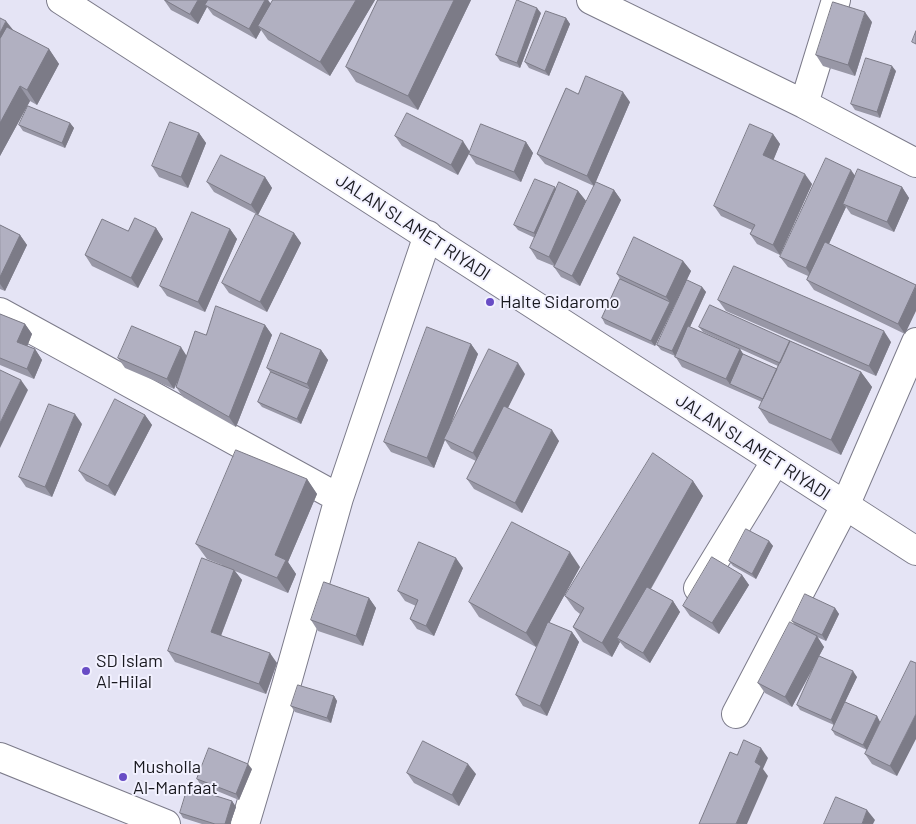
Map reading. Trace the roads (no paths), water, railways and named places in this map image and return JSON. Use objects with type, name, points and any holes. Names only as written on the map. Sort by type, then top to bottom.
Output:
[{"type":"street","name":"JALAN SLAMET RIYADI","points":[[61,0],[775,462],[916,551]]},
{"type":"street","points":[[591,0],[804,104],[916,163]]},
{"type":"street","points":[[804,104],[836,0]]},
{"type":"street","points":[[245,824],[339,498],[428,236]]},
{"type":"street","points":[[0,312],[339,498]]},
{"type":"street","points":[[736,714],[845,506],[916,342]]},
{"type":"street","points":[[698,588],[775,462]]},
{"type":"street","points":[[0,757],[166,824]]},
{"type":"place","name":"Halte Sidaromo","points":[[490,302]]},
{"type":"place","name":"SD Islam Al-Hilal","points":[[86,671]]},
{"type":"place","name":"Musholla Al-Manfaat","points":[[123,777]]}]
